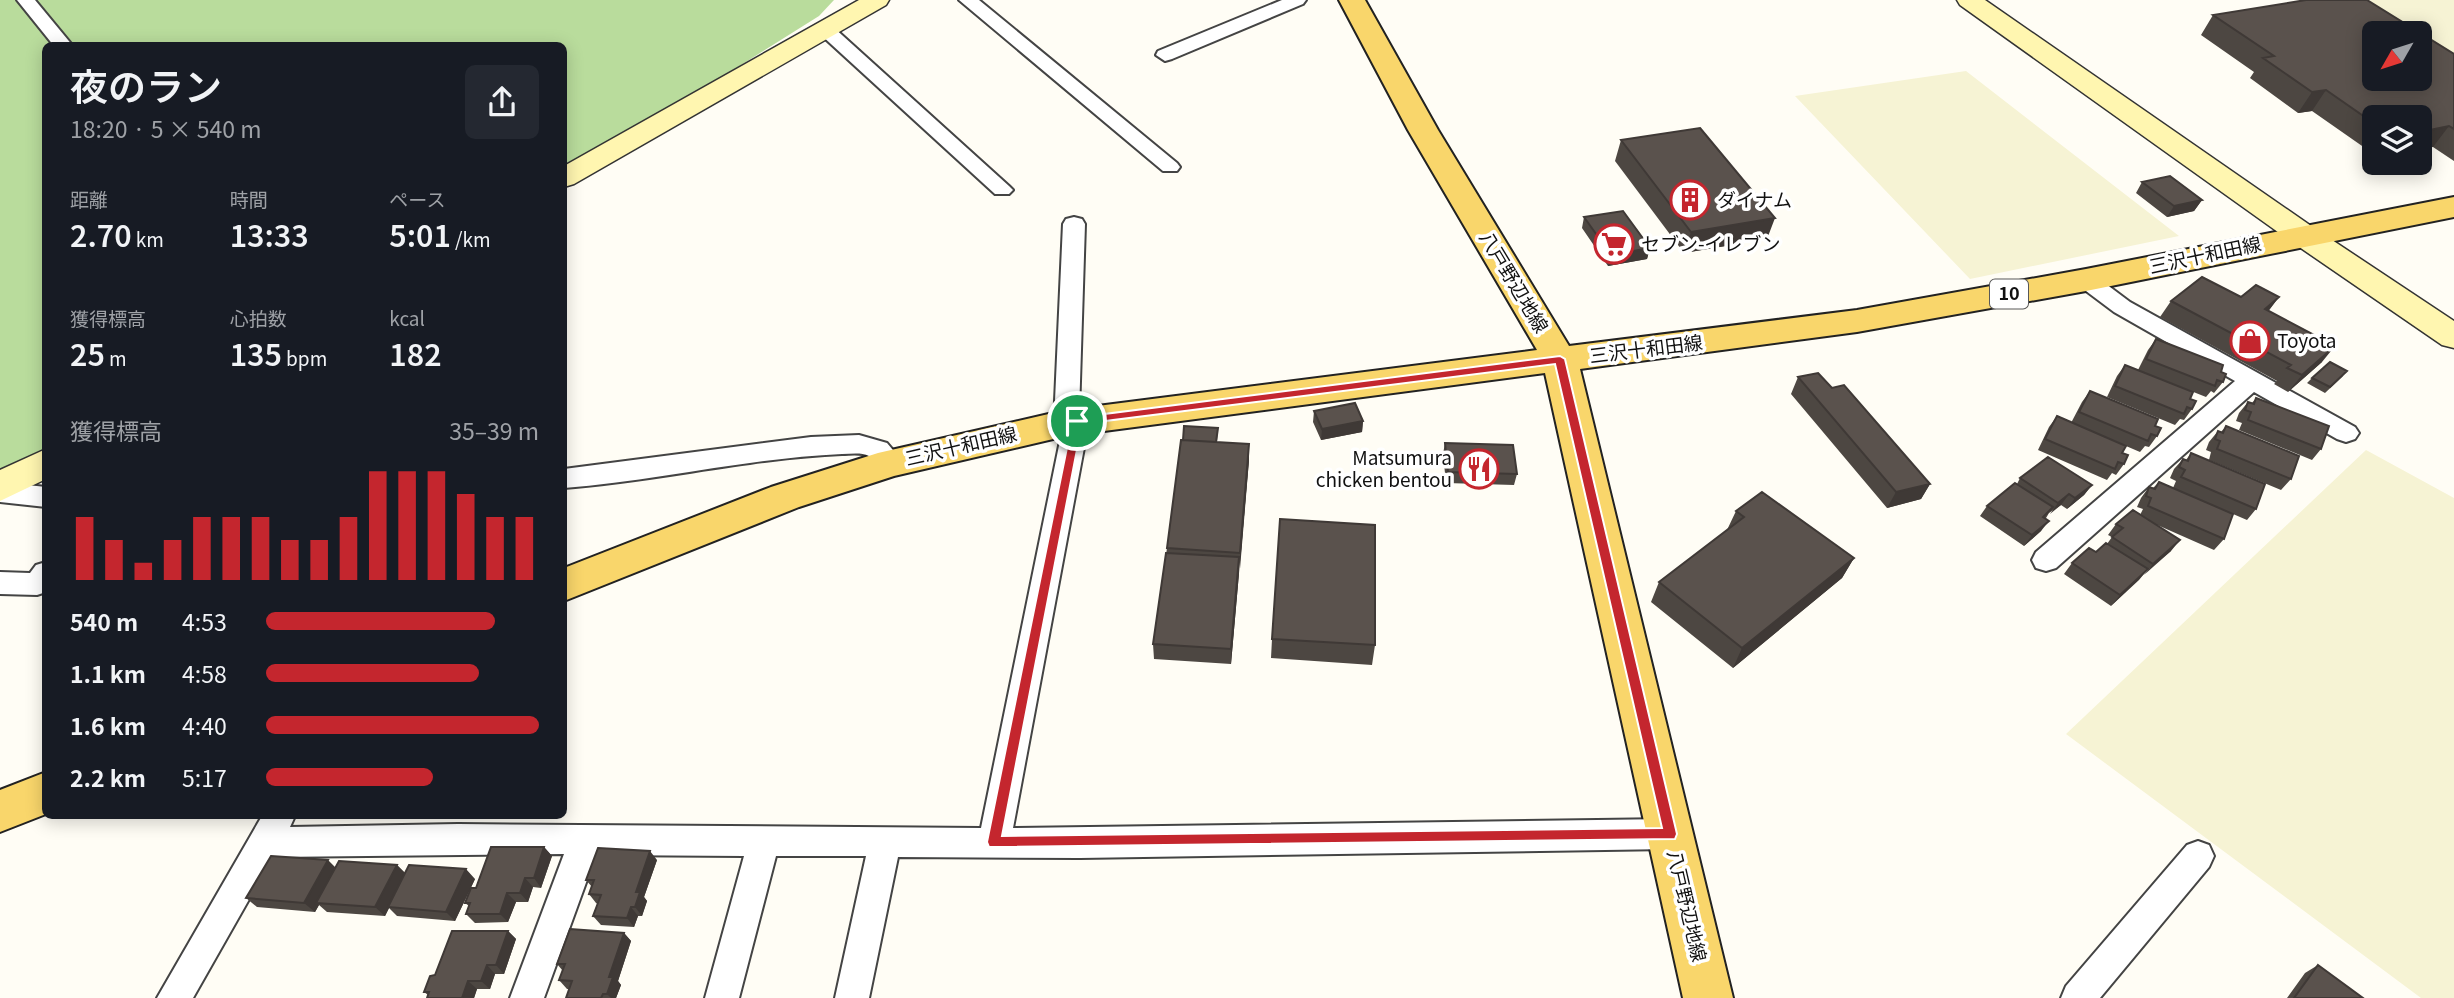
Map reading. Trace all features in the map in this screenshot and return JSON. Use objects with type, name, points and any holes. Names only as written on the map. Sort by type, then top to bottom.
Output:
[{"type":"main road","name":"八戸野辺地線","points":[[1352,0],[1423,130],[1560,359],[1708,998]]},
{"type":"main road","name":"三沢十和田線","points":[[567,584],[785,497],[891,463],[1071,422],[1857,321],[2086,280],[2454,207]]},
{"type":"street","points":[[26,0],[61,42]]},
{"type":"street","points":[[567,176],[877,0]]},
{"type":"street","points":[[968,0],[1170,167]]},
{"type":"street","points":[[1165,55],[1297,0]]},
{"type":"street","points":[[1969,0],[2303,235],[2454,337]]},
{"type":"street","points":[[825,30],[1002,190]]},
{"type":"street","points":[[994,842],[1071,422],[1074,224]]},
{"type":"street","points":[[2086,280],[2122,307],[2346,433]]},
{"type":"street","points":[[2046,560],[2252,380]]},
{"type":"street","points":[[567,479],[811,446],[859,444],[878,450],[891,463]]},
{"type":"street","points":[[0,486],[42,464]]},
{"type":"street","points":[[0,492],[42,497]]},
{"type":"street","points":[[0,583],[42,580]]},
{"type":"street","points":[[174,998],[272,829],[584,840],[885,842],[1670,834]]},
{"type":"street","points":[[527,998],[584,840]]},
{"type":"street","points":[[722,998],[764,841]]},
{"type":"street","points":[[852,998],[885,842]]},
{"type":"street","points":[[2082,997],[2198,856]]},
{"type":"shaded area","points":[[2373,0],[2454,0],[2454,70],[2432,46],[2432,21],[2388,21],[2343,4]]},
{"type":"shaded area","points":[[1966,71],[2179,236],[1970,279],[1795,96]]},
{"type":"shaded area","points":[[2366,450],[2454,498],[2454,998],[2421,998],[2066,734]]},
{"type":"green space","points":[[0,0],[834,0],[819,16],[633,133],[567,169],[567,42],[42,42],[42,450],[0,471]]},
{"type":"building","points":[[2306,0],[2367,0],[2401,21],[2362,21],[2362,91],[2432,91],[2432,40],[2454,54],[2454,129],[2449,126],[2432,130],[2432,105],[2362,105],[2362,115],[2326,90],[2312,92],[2263,58],[2274,56],[2213,15]]},
{"type":"building","points":[[1700,128],[1775,218],[1691,232],[1621,140]]},
{"type":"building","points":[[2170,176],[2202,200],[2174,206],[2142,182]]},
{"type":"building","points":[[1623,211],[1650,248],[1611,255],[1584,217]]},
{"type":"building","points":[[2202,277],[2241,297],[2256,285],[2279,297],[2265,309],[2335,346],[2302,375],[2287,368],[2291,365],[2171,301]]},
{"type":"building","points":[[2156,339],[2223,365],[2221,372],[2226,374],[2223,382],[2217,380],[2215,386],[2146,359]]},
{"type":"building","points":[[2330,362],[2347,371],[2330,387],[2312,378]]},
{"type":"building","points":[[2125,365],[2193,392],[2190,399],[2196,401],[2192,409],[2187,407],[2184,414],[2115,386]]},
{"type":"building","points":[[1818,373],[1832,388],[1844,385],[1930,484],[1896,492],[1798,377]]},
{"type":"building","points":[[2090,391],[2158,419],[2155,426],[2161,428],[2157,436],[2151,434],[2148,441],[2079,412]]},
{"type":"building","points":[[2256,398],[2329,426],[2321,449],[2248,420],[2251,412],[2245,410],[2248,402],[2254,404]]},
{"type":"building","points":[[1355,403],[1363,421],[1322,429],[1314,411]]},
{"type":"building","points":[[2057,416],[2126,446],[2122,453],[2128,455],[2124,464],[2118,462],[2115,469],[2045,439]]},
{"type":"building","points":[[1184,426],[1218,428],[1216,442],[1183,440]]},
{"type":"building","points":[[2226,426],[2299,456],[2291,479],[2217,449],[2220,441],[2215,439],[2218,431],[2223,433]]},
{"type":"building","points":[[1181,440],[1249,444],[1240,553],[1167,548]]},
{"type":"building","points":[[1445,443],[1513,445],[1517,474],[1448,472]]},
{"type":"building","points":[[2191,453],[2265,484],[2256,509],[2181,477],[2185,470],[2179,467],[2183,459],[2188,461]]},
{"type":"building","points":[[2048,457],[2092,485],[2075,498],[2069,494],[2058,503],[2020,478]]},
{"type":"building","points":[[2159,482],[2233,514],[2224,539],[2148,506],[2151,498],[2146,496],[2149,487],[2155,489]]},
{"type":"building","points":[[2015,483],[2053,507],[2043,517],[2049,521],[2032,535],[1987,506]]},
{"type":"building","points":[[1762,492],[1854,558],[1742,648],[1659,582],[1744,517],[1736,511]]},
{"type":"building","points":[[2133,510],[2180,540],[2153,564],[2112,537],[2123,528],[2116,524]]},
{"type":"building","points":[[1280,519],[1375,525],[1375,645],[1272,639]]},
{"type":"building","points":[[2106,543],[2148,569],[2120,595],[2072,563],[2089,548],[2096,552]]},
{"type":"building","points":[[1166,553],[1239,557],[1231,649],[1153,644]]},
{"type":"building","points":[[491,847],[544,847],[534,878],[525,878],[520,893],[507,893],[500,914],[466,914],[470,903],[465,903],[471,888],[476,888]]},
{"type":"building","points":[[598,848],[650,851],[636,892],[640,892],[635,907],[631,907],[627,918],[593,916],[601,895],[589,894],[594,880],[586,880]]},
{"type":"building","points":[[271,856],[328,860],[304,903],[246,898]]},
{"type":"building","points":[[339,861],[397,865],[375,907],[316,903]]},
{"type":"building","points":[[409,865],[466,869],[446,912],[388,907]]},
{"type":"building","points":[[570,929],[624,933],[609,977],[613,977],[607,994],[603,994],[601,998],[566,998],[572,981],[559,980],[565,964],[557,964]]},
{"type":"building","points":[[452,931],[508,931],[496,965],[487,965],[481,981],[468,981],[462,998],[427,998],[429,992],[424,992],[430,976],[435,975]]},
{"type":"building","points":[[2318,965],[2363,998],[2294,998]]},
{"type":"place","name":"ダイナム","points":[[1690,200]]},
{"type":"place","name":"セブン-イレブン","points":[[1614,244]]},
{"type":"place","name":"Toyota","points":[[2250,341]]},
{"type":"place","name":"Matsumura chicken bentou","points":[[1479,469]]},
{"type":"route","points":[[1560,359],[1670,834],[994,842],[1077,421],[1560,359]]}]
